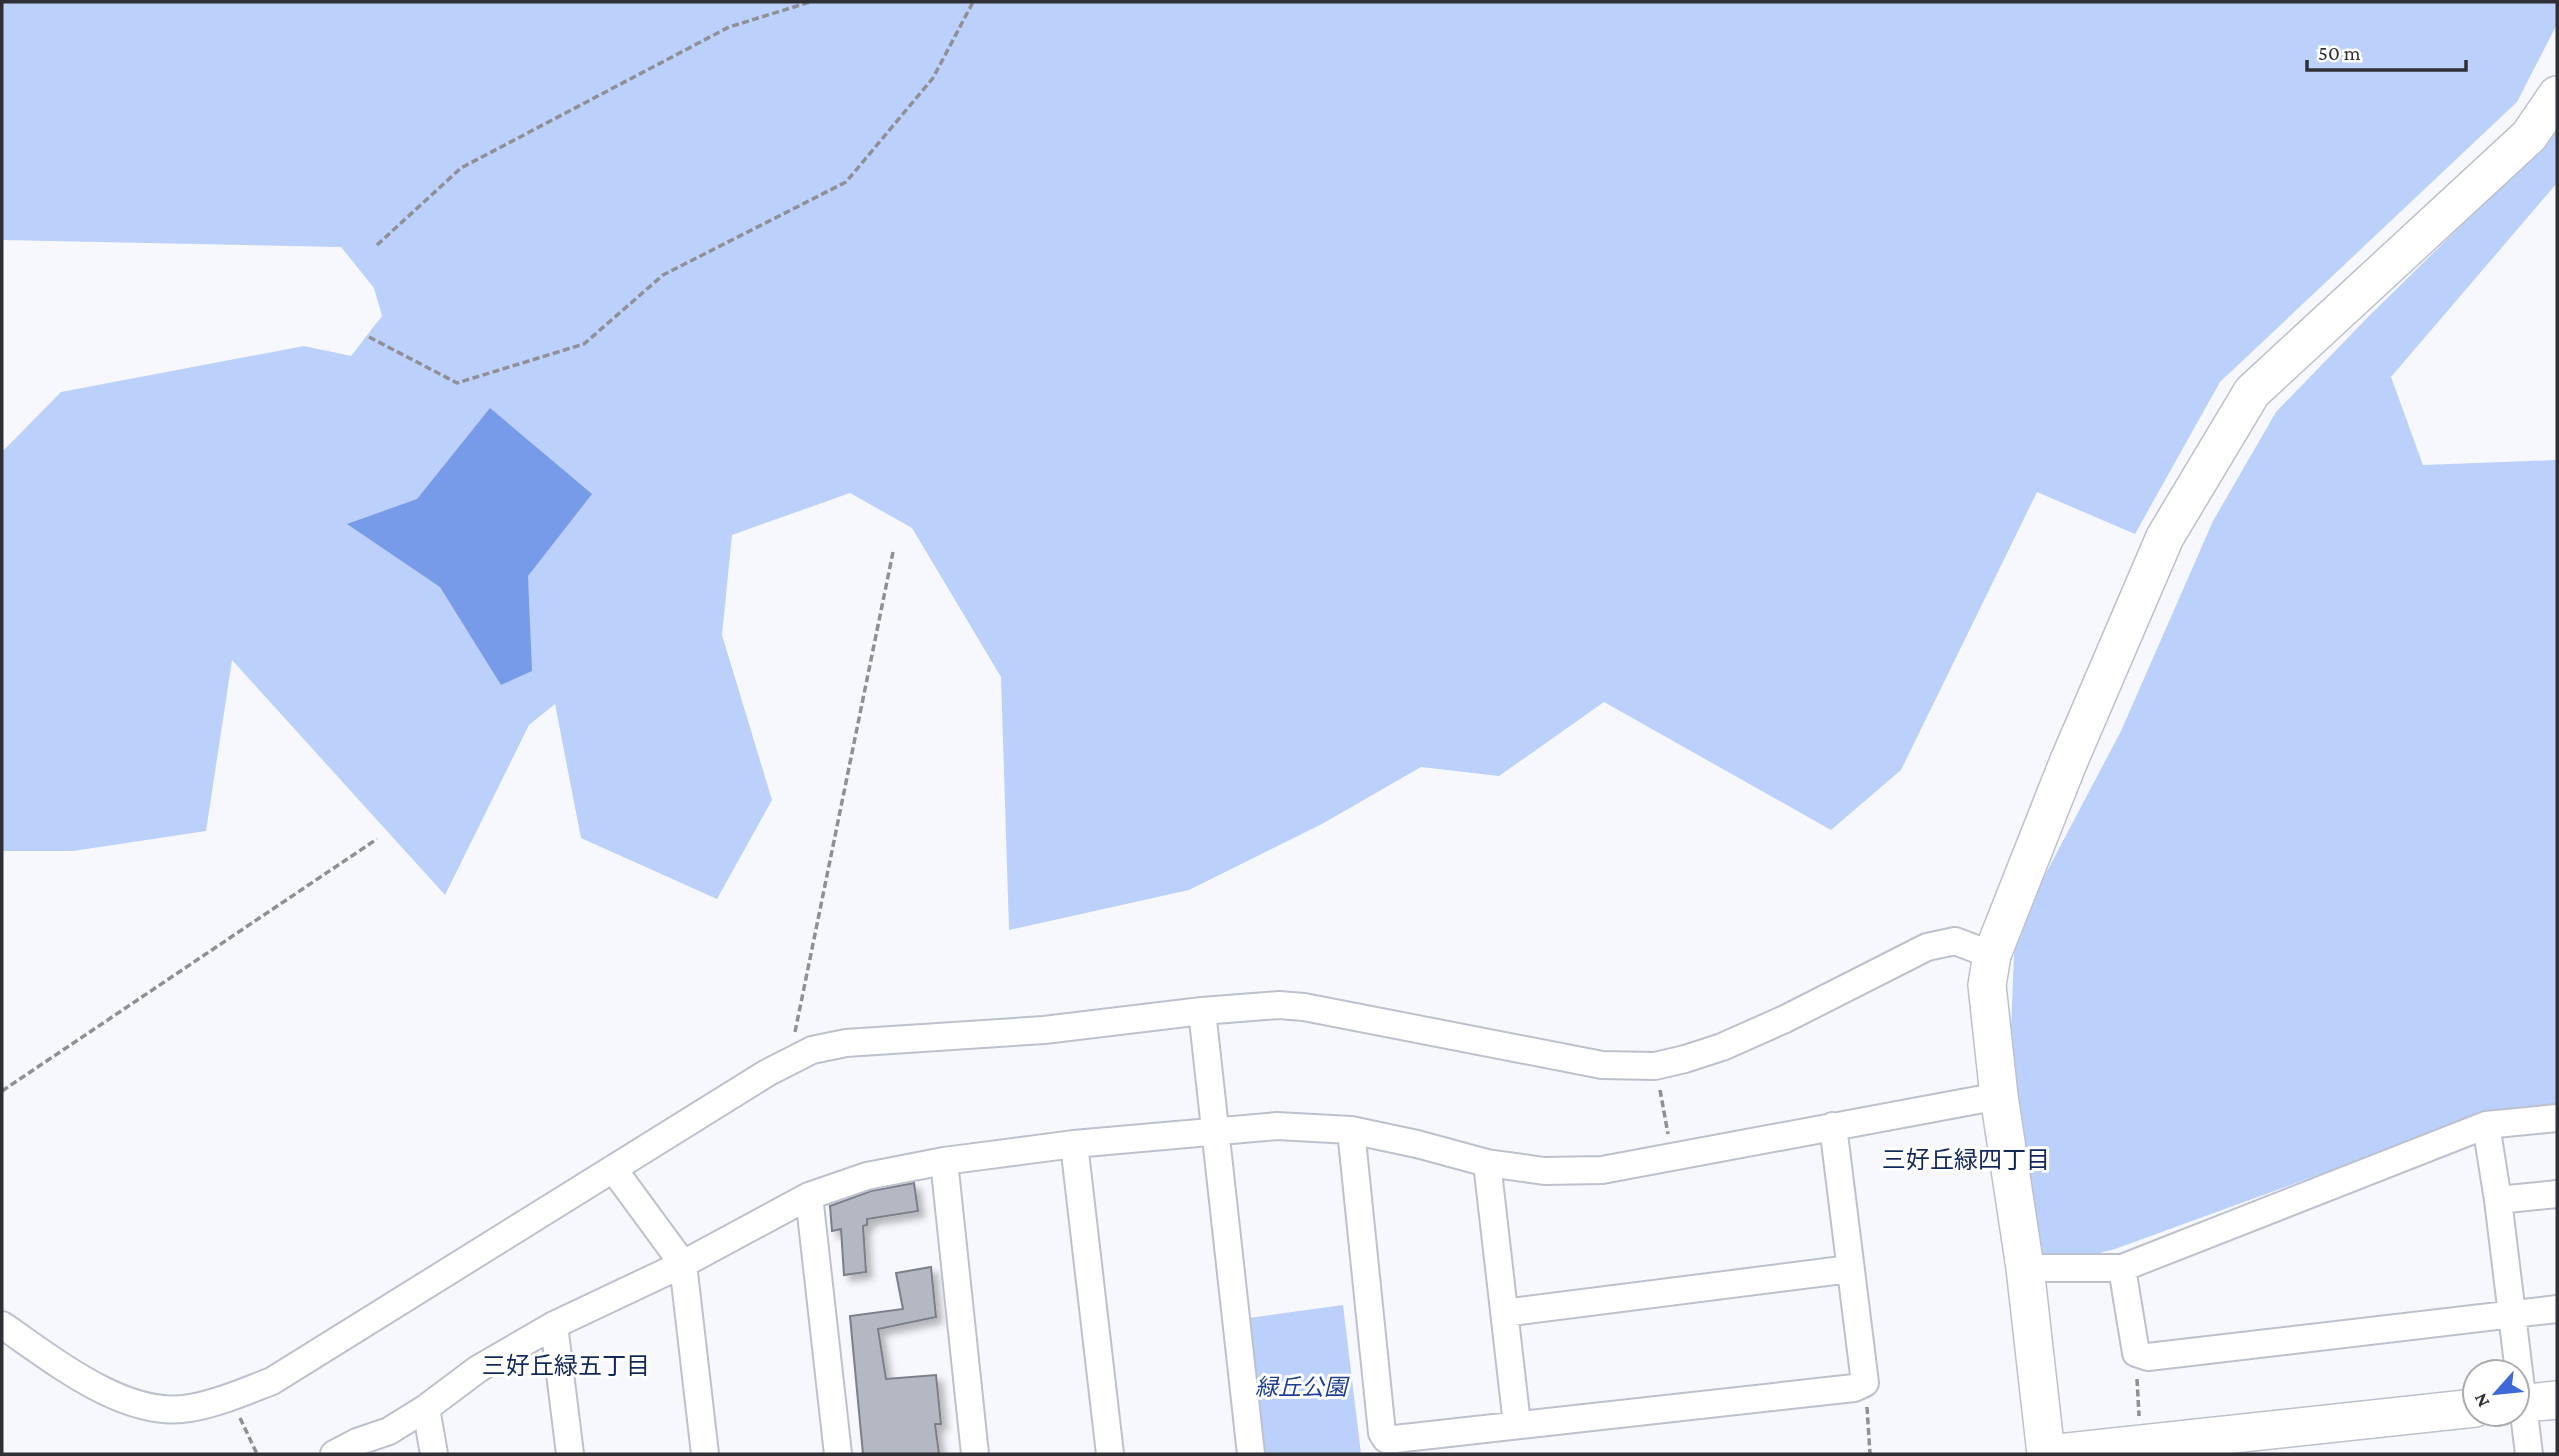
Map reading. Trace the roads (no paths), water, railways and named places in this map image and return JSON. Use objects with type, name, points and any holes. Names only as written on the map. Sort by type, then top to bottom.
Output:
[{"type":"street","points":[[2461,1410],[2048,1454],[2025,1268],[1998,1096],[1987,985],[1992,955],[2068,763],[2165,537],[2252,392],[2529,136],[2557,95]]},
{"type":"street","points":[[2,1325],[102,1390],[144,1407],[188,1409],[229,1398],[272,1381],[789,1061],[812,1050],[846,1043],[1044,1030],[1202,1011],[1291,1005],[1602,1065],[1655,1066],[1722,1047],[1785,1019],[1927,947],[1955,941],[1992,955]]},
{"type":"street","points":[[1202,1011],[1251,1454]]},
{"type":"street","points":[[334,1454],[389,1431],[426,1408],[478,1369],[554,1325],[683,1264],[809,1196],[867,1177],[944,1161],[1074,1144],[1277,1126],[1351,1130],[1487,1163],[1544,1171],[1602,1170],[1998,1096]]},
{"type":"street","points":[[2025,1268],[2122,1268],[2486,1125],[2557,1118]]},
{"type":"street","points":[[2486,1125],[2512,1314],[2532,1402],[2529,1454]]},
{"type":"street","points":[[1351,1130],[1382,1433],[1387,1439],[1395,1439],[1854,1388],[1865,1383],[1833,1126]]},
{"type":"street","points":[[1074,1144],[1110,1454]]},
{"type":"street","points":[[944,1161],[975,1454]]},
{"type":"street","points":[[1487,1163],[1517,1424]]},
{"type":"street","points":[[614,1170],[683,1264],[705,1454]]},
{"type":"street","points":[[2498,1200],[2557,1194]]},
{"type":"street","points":[[809,1196],[838,1454]]},
{"type":"street","points":[[2122,1268],[2136,1353],[2147,1357],[2557,1309]]},
{"type":"street","points":[[1504,1313],[1850,1269]]},
{"type":"street","points":[[554,1325],[570,1454]]},
{"type":"street","points":[[426,1408],[434,1454]]},
{"type":"water","points":[[490,408],[592,494],[528,576],[532,671],[501,685],[440,587],[347,524],[417,499]]},
{"type":"district","name":"三好丘緑四丁目","points":[[1966,1160]]},
{"type":"district","name":"三好丘緑五丁目","points":[[566,1366]]},
{"type":"park label","name":"緑丘公園","points":[[1301,1387]]}]
